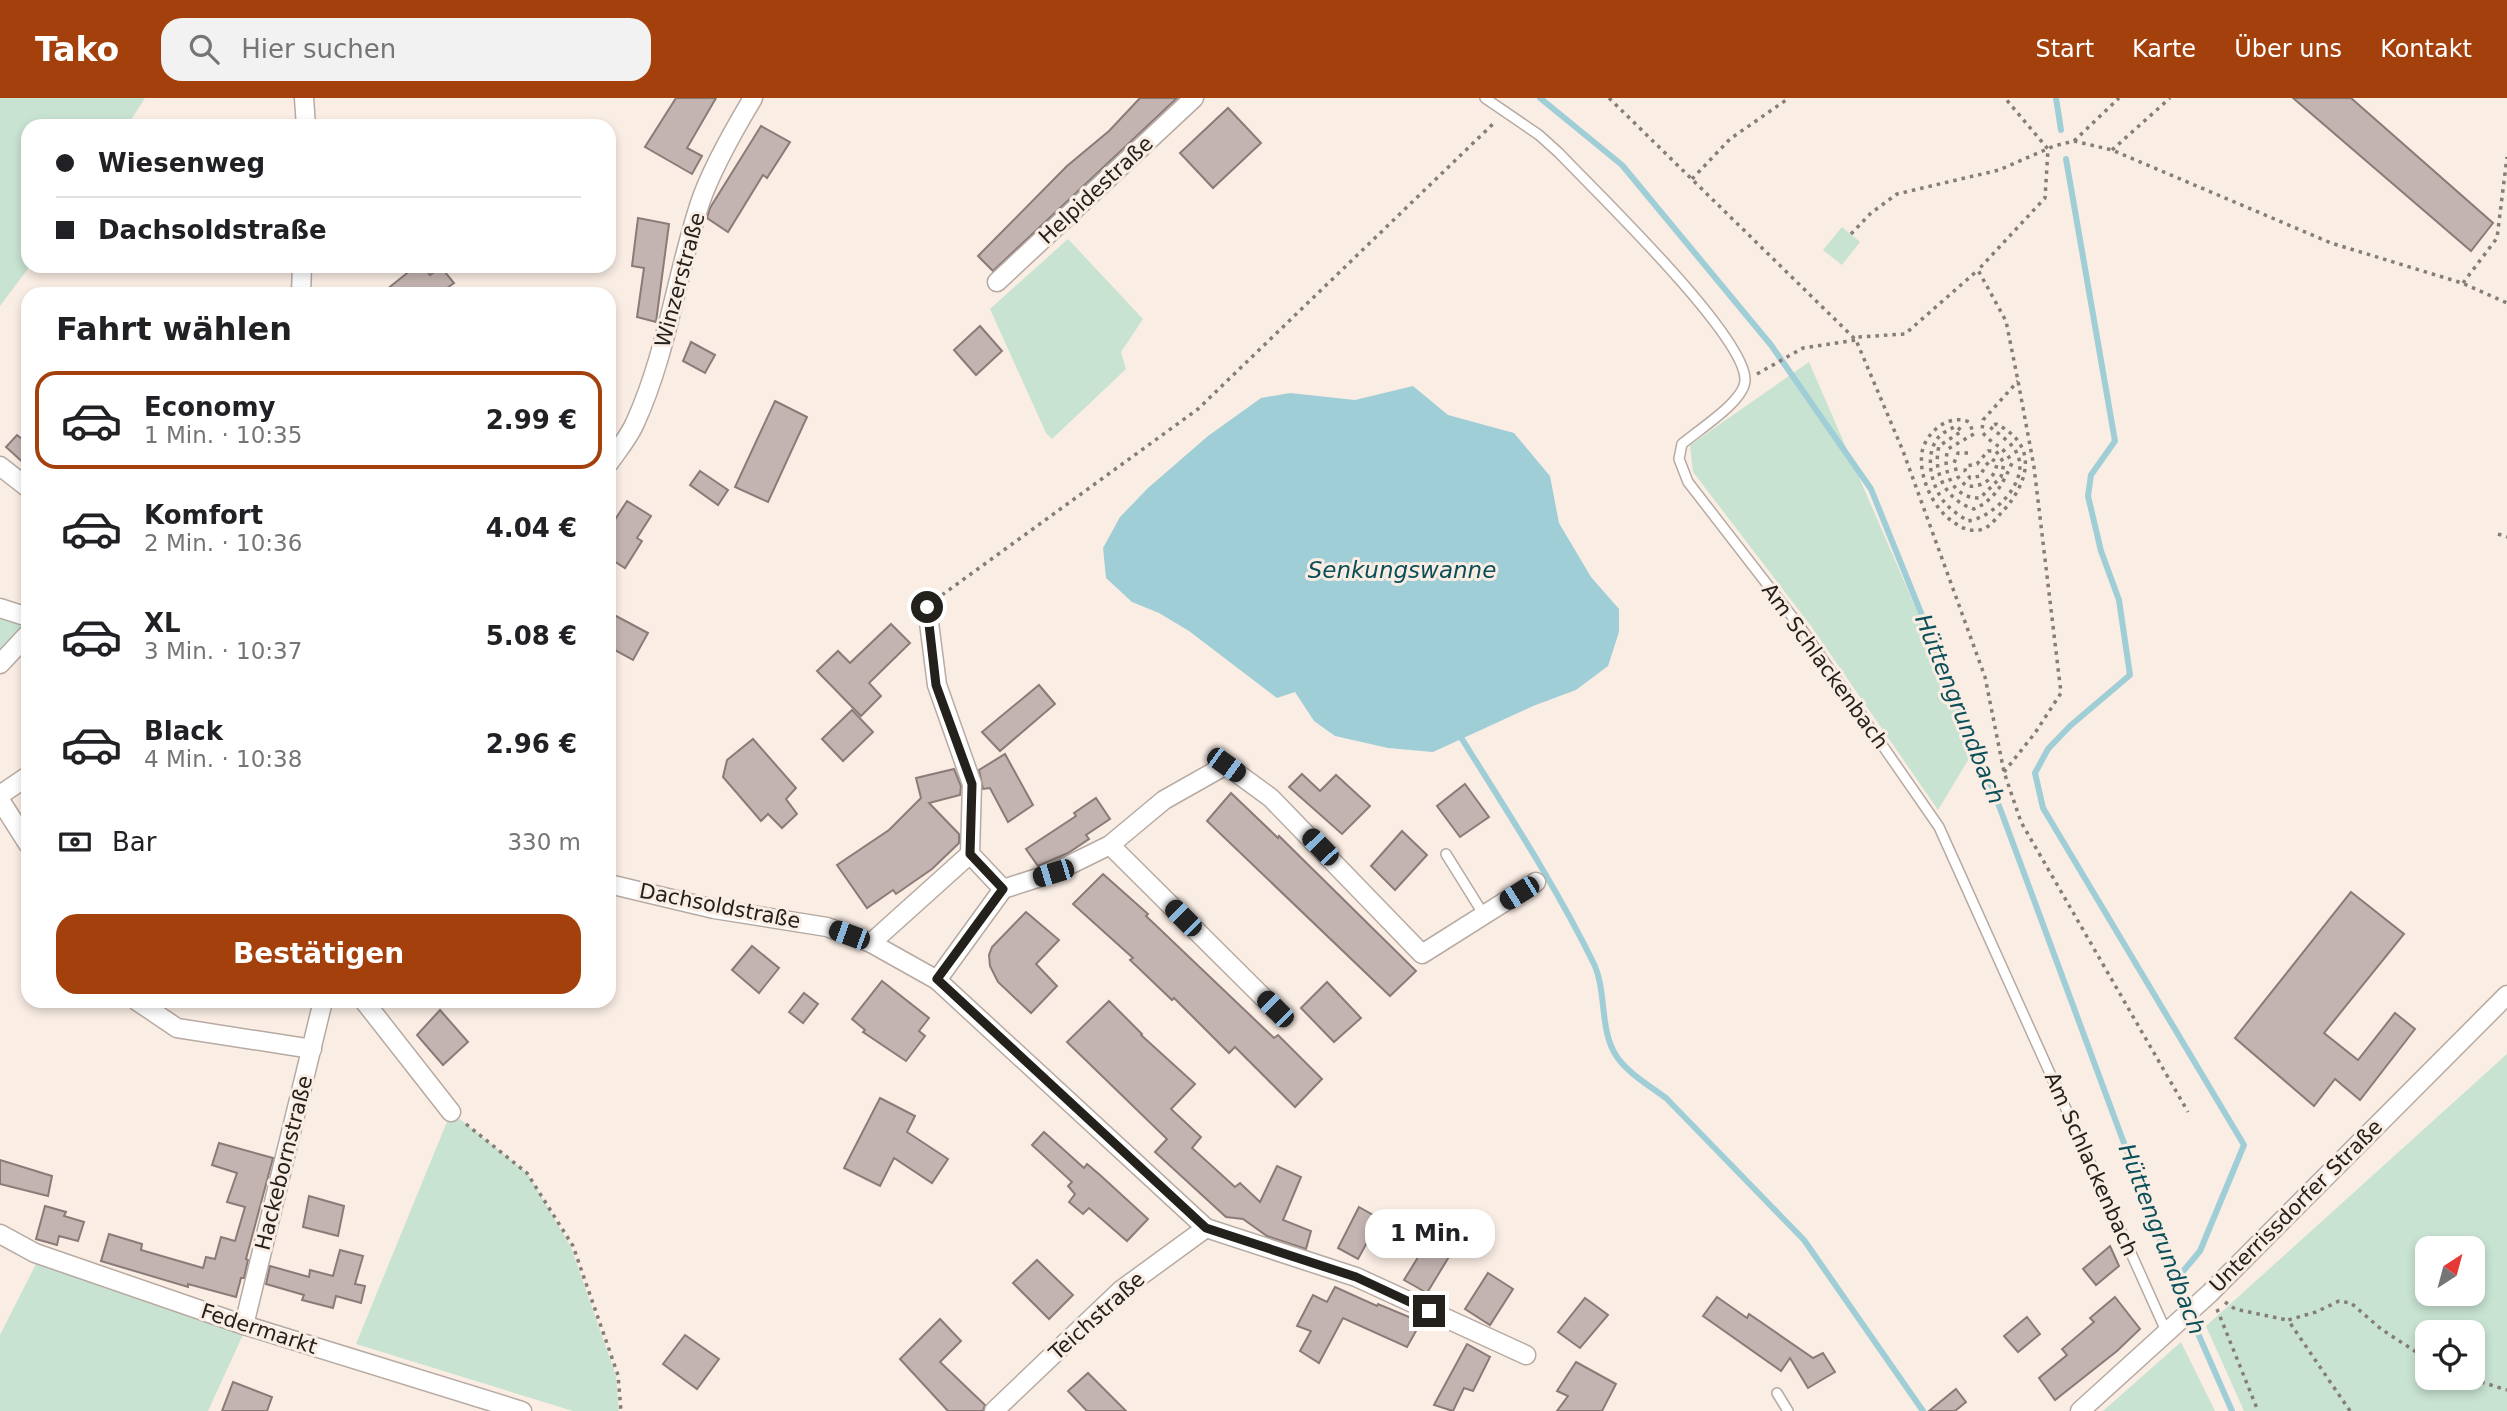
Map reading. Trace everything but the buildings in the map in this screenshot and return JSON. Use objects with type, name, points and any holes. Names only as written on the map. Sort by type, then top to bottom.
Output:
[{"type":"street","points":[[304,98],[306,119]]},
{"type":"street","name":"Winzerstraße","points":[[616,453],[634,426],[656,371],[680,271],[701,200],[753,98]]},
{"type":"street","name":"Helpidestraße","points":[[997,282],[1194,98]]},
{"type":"street","points":[[0,466],[21,482]]},
{"type":"street","points":[[927,607],[936,685],[972,784],[970,854],[1003,889]]},
{"type":"street","points":[[0,608],[21,615]]},
{"type":"street","points":[[0,664],[21,642]]},
{"type":"street","points":[[937,979],[1003,889],[1053,873],[1110,845],[1164,800],[1226,765],[1271,798],[1422,954],[1536,882]]},
{"type":"street","points":[[21,781],[0,797],[21,832]]},
{"type":"street","points":[[1110,845],[1275,1009]]},
{"type":"street","points":[[871,943],[970,854]]},
{"type":"street","name":"Dachsoldstraße","points":[[616,886],[714,909],[827,927],[871,943],[937,979],[1206,1228],[1356,1277],[1526,1355]]},
{"type":"street","name":"Unterrissdorfer Straße","points":[[2080,1411],[2210,1293],[2507,995]]},
{"type":"street","points":[[147,1008],[177,1028],[312,1049]]},
{"type":"street","name":"Hackebornstraße","points":[[244,1325],[321,1008]]},
{"type":"street","points":[[369,1008],[451,1112]]},
{"type":"street","name":"Teichstraße","points":[[994,1411],[1121,1290],[1206,1228]]},
{"type":"street","name":"Federmarkt","points":[[0,1234],[35,1253],[244,1325],[522,1411]]},
{"type":"lane","points":[[1485,98],[1559,153],[1699,301],[1739,356],[1746,380]]},
{"type":"lane","name":"Am Schlackenbach","points":[[1746,380],[1740,394],[1723,411],[1682,443],[1679,459],[1688,482],[1801,628],[1939,827],[2171,1327]]},
{"type":"lane","points":[[1446,854],[1484,915]]},
{"type":"lane","points":[[1777,1392],[1788,1411]]},
{"type":"path","points":[[1609,98],[1856,340],[1903,451],[1985,677],[2004,772],[2021,822],[2188,1112]]},
{"type":"path","points":[[1692,179],[1730,139],[1789,98]]},
{"type":"path","points":[[1746,380],[1804,348],[1856,340],[1858,337],[1905,334],[1978,270],[2045,198],[2048,149],[2005,98]]},
{"type":"path","points":[[1851,234],[1871,213],[1898,194],[2000,170],[2074,141],[2119,98]]},
{"type":"path","points":[[2112,150],[2171,98]]},
{"type":"path","points":[[927,607],[1199,409],[1506,111]]},
{"type":"path","points":[[2074,141],[2112,150],[2331,243],[2462,283],[2507,303]]},
{"type":"path","points":[[2462,283],[2497,238],[2507,157]]},
{"type":"path","points":[[1978,270],[2006,321],[2018,381],[2034,467],[2061,693],[2035,733],[2004,772]]},
{"type":"path","points":[[1968,453],[1958,453],[1954,463],[1958,477],[1966,486],[1976,487],[1996,473],[1997,463],[1992,459],[1980,476],[1970,478],[1965,471],[1966,466],[1977,464],[1988,451],[1996,451],[2004,463],[2001,477],[1980,498],[1963,495],[1947,476],[1948,449],[1974,434],[1969,422],[1961,419],[1937,427],[1922,450],[1922,464],[1929,491],[1938,508],[1958,525],[1972,531],[1985,529],[2009,503],[2020,486],[2025,473],[2022,444],[2009,430],[1996,424],[1990,427],[2014,449],[2020,461],[2018,472],[2007,497],[1997,508],[1981,520],[1968,521],[1946,504],[1938,492],[1930,464],[1932,449],[1938,437],[1956,426],[1962,431],[1939,446],[1936,464],[1939,477],[1950,495],[1961,506],[1974,509],[1989,503],[2003,484],[2012,463],[2005,449],[1989,441],[1982,432],[1983,419],[2018,381]]},
{"type":"path","points":[[2498,534],[2507,537]]},
{"type":"path","points":[[451,1112],[527,1173],[573,1246],[618,1375],[621,1411]]},
{"type":"path","points":[[2210,1293],[2235,1309],[2288,1320],[2316,1312],[2339,1301],[2351,1303],[2381,1329],[2415,1351]]},
{"type":"path","points":[[2210,1293],[2259,1411]]},
{"type":"path","points":[[2288,1320],[2350,1411]]},
{"type":"path","points":[[2485,1383],[2507,1390]]},
{"type":"green space","points":[[0,98],[145,98],[132,119],[21,119],[21,273],[25,273],[0,306]]},
{"type":"green space","points":[[1842,227],[1860,242],[1842,265],[1823,250]]},
{"type":"green space","points":[[1068,239],[1143,319],[1121,352],[1126,369],[1052,439],[1046,433],[990,309]]},
{"type":"green space","points":[[1809,362],[1976,747],[1938,810],[1811,626],[1693,472],[1690,445]]},
{"type":"green space","points":[[0,616],[21,623],[21,635],[0,657]]},
{"type":"green space","points":[[2507,1054],[2507,1411],[2244,1411],[2206,1326]]},
{"type":"green space","points":[[451,1112],[527,1173],[571,1247],[616,1376],[619,1411],[573,1411],[356,1344]]},
{"type":"green space","points":[[36,1264],[246,1328],[208,1411],[0,1411],[0,1335]]},
{"type":"green space","points":[[2181,1342],[2215,1411],[2103,1411]]},
{"type":"water","name":"Senkungswanne","points":[[1413,386],[1448,415],[1514,433],[1550,476],[1559,523],[1591,577],[1619,609],[1619,632],[1608,666],[1576,690],[1533,706],[1433,752],[1388,748],[1335,736],[1314,721],[1295,692],[1277,698],[1189,631],[1159,613],[1132,602],[1106,578],[1103,548],[1120,517],[1148,488],[1208,436],[1261,398],[1290,393],[1355,400]]},
{"type":"waterway","name":"Hüttengrundbach","points":[[1540,98],[1622,165],[1771,345],[1871,489],[2001,811],[2175,1281],[2232,1411]]},
{"type":"waterway","points":[[2056,98],[2061,130]]},
{"type":"waterway","points":[[2066,159],[2115,441],[2091,475],[2088,496],[2101,551],[2119,600],[2130,675],[2070,726],[2048,749],[2035,773],[2043,808],[2244,1145],[2200,1251],[2175,1281]]},
{"type":"waterway","points":[[1462,739],[1548,878],[1594,964],[1601,987],[1605,1024],[1611,1047],[1617,1057],[1634,1074],[1666,1098],[1804,1240],[1923,1411]]},
{"type":"route","points":[[927,607],[936,685],[972,784],[970,854],[1003,889],[937,979],[1206,1228],[1356,1277],[1429,1311]]}]
